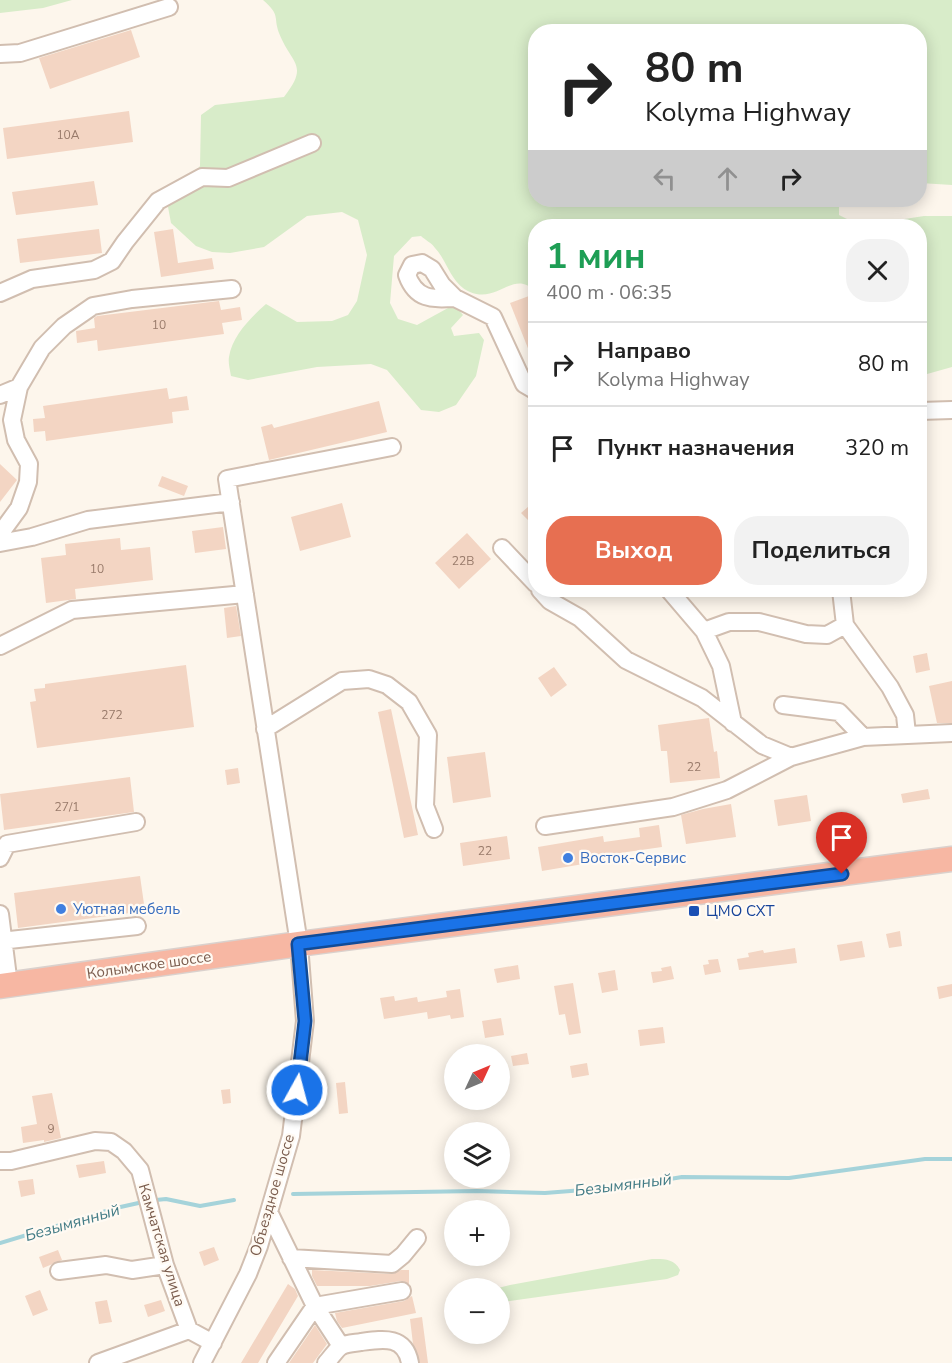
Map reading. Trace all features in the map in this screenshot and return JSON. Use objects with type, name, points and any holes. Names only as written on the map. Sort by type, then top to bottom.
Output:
[{"type":"highway","name":"Колымское шоссе","points":[[5,985],[298,944],[952,860]]},
{"type":"street","points":[[0,54],[20,53],[169,8]]},
{"type":"street","points":[[0,293],[32,279],[94,270],[112,261],[158,201],[202,177],[228,178],[312,143]]},
{"type":"street","points":[[0,534],[19,508],[28,482],[29,464],[16,440],[12,420],[19,387],[42,348],[64,326],[93,306],[132,299],[232,289]]},
{"type":"street","points":[[455,298],[493,317],[524,384],[528,386]]},
{"type":"street","points":[[0,395],[19,387]]},
{"type":"street","points":[[927,411],[952,410]]},
{"type":"street","name":"Объездное шоссе","points":[[202,1363],[248,1274],[291,1136],[305,1021],[298,944],[227,479],[392,447]]},
{"type":"street","points":[[0,543],[32,537],[88,520],[231,502]]},
{"type":"street","points":[[502,548],[528,576]]},
{"type":"street","points":[[0,646],[72,610],[245,594]]},
{"type":"street","points":[[546,597],[579,618],[626,660],[702,698],[762,746],[791,757]]},
{"type":"street","points":[[675,597],[704,631],[721,666],[734,723]]},
{"type":"street","points":[[842,597],[844,625],[890,687],[905,715],[907,734]]},
{"type":"street","points":[[704,631],[729,622],[759,622],[806,634],[827,635],[844,625]]},
{"type":"street","points":[[265,729],[342,681],[369,679],[387,685],[409,702],[428,735],[425,806],[434,829]]},
{"type":"street","points":[[783,705],[839,712],[863,737]]},
{"type":"street","points":[[545,826],[673,807],[727,790],[791,757],[863,737],[952,733]]},
{"type":"street","points":[[0,858],[7,844],[136,822]]},
{"type":"street","points":[[0,914],[5,985]]},
{"type":"street","points":[[2,941],[137,926]]},
{"type":"street","name":"Камчатская улица","points":[[0,1161],[11,1161],[95,1141],[111,1142],[124,1151],[140,1170],[165,1265],[189,1330]]},
{"type":"street","points":[[268,1212],[315,1306],[342,1346]]},
{"type":"street","points":[[291,1258],[392,1263],[403,1255],[417,1238]]},
{"type":"street","points":[[59,1271],[106,1265],[132,1270],[165,1265]]},
{"type":"street","points":[[276,1363],[315,1306],[402,1291]]},
{"type":"street","points":[[98,1363],[189,1330],[213,1343]]},
{"type":"street","points":[[326,1363],[342,1346],[382,1339],[393,1340],[402,1346],[409,1356],[410,1363]]},
{"type":"green space","points":[[0,0],[72,0],[43,8],[0,13]]},
{"type":"green space","points":[[263,0],[952,0],[952,185],[927,183],[927,24],[528,24],[528,207],[839,207],[839,215],[847,219],[528,219],[528,286],[512,285],[489,294],[470,292],[458,284],[434,246],[421,236],[412,237],[394,256],[390,303],[398,319],[417,325],[448,308],[457,308],[463,315],[451,328],[454,336],[479,333],[484,340],[476,376],[456,405],[439,412],[421,410],[387,370],[371,364],[317,367],[248,380],[231,376],[229,359],[234,342],[248,321],[266,304],[297,322],[332,321],[348,315],[357,301],[367,255],[358,220],[342,212],[307,216],[264,247],[230,253],[212,252],[196,246],[171,223],[168,207],[200,166],[201,115],[215,105],[284,97],[292,86],[296,77],[296,64],[279,33],[274,13]]},
{"type":"green space","points":[[952,216],[952,367],[927,374],[927,219],[904,219]]},
{"type":"green space","points":[[652,1259],[668,1260],[675,1263],[680,1270],[678,1275],[667,1279],[510,1301],[510,1285]]},
{"type":"building","points":[[131,30],[140,57],[50,89],[39,58]]},
{"type":"building","points":[[129,111],[133,142],[7,159],[3,128]]},
{"type":"building","points":[[94,181],[98,205],[16,215],[12,192]]},
{"type":"building","points":[[99,229],[102,253],[20,263],[17,239]]},
{"type":"building","points":[[173,229],[178,263],[212,258],[214,269],[161,277],[154,232]]},
{"type":"building","points":[[528,296],[528,348],[510,303]]},
{"type":"building","points":[[219,301],[221,310],[240,307],[242,320],[222,323],[224,334],[98,351],[97,340],[77,343],[76,331],[95,328],[94,318],[97,316]]},
{"type":"building","points":[[167,388],[169,399],[187,396],[189,410],[172,412],[173,423],[46,441],[45,431],[34,432],[33,419],[45,418],[43,406]]},
{"type":"building","points":[[379,401],[387,432],[269,460],[261,427],[272,424],[274,428]]},
{"type":"building","points":[[0,464],[17,480],[0,502]]},
{"type":"building","points":[[162,476],[188,486],[184,496],[158,486]]},
{"type":"building","points":[[342,503],[351,537],[300,551],[291,517]]},
{"type":"building","points":[[528,507],[528,520],[521,513]]},
{"type":"building","points":[[223,527],[226,549],[195,553],[192,531]]},
{"type":"building","points":[[467,533],[491,559],[459,589],[435,563]]},
{"type":"building","points":[[120,538],[121,550],[150,547],[153,580],[75,589],[76,599],[46,603],[41,558],[66,555],[65,544]]},
{"type":"building","points":[[236,606],[241,636],[227,638],[224,608]]},
{"type":"building","points":[[927,653],[930,670],[916,673],[913,656]]},
{"type":"building","points":[[186,665],[194,727],[37,748],[30,702],[36,701],[34,689],[45,688],[45,684]]},
{"type":"building","points":[[554,667],[567,685],[551,697],[538,678]]},
{"type":"building","points":[[952,681],[952,723],[937,723],[929,686]]},
{"type":"building","points":[[391,709],[418,835],[404,838],[378,712]]},
{"type":"building","points":[[709,718],[714,752],[717,751],[720,778],[670,783],[667,751],[661,751],[658,725]]},
{"type":"building","points":[[485,752],[491,797],[453,803],[447,757]]},
{"type":"building","points":[[238,768],[240,783],[227,785],[225,770]]},
{"type":"building","points":[[130,777],[134,812],[4,830],[0,794]]},
{"type":"building","points":[[928,789],[930,799],[903,803],[901,794]]},
{"type":"building","points":[[807,795],[811,821],[778,826],[774,800]]},
{"type":"building","points":[[731,804],[736,837],[686,844],[681,815]]},
{"type":"building","points":[[659,825],[662,847],[606,855],[607,860],[542,871],[538,847],[603,836],[604,842],[640,837],[639,828]]},
{"type":"building","points":[[507,836],[510,859],[463,866],[460,843]]},
{"type":"building","points":[[140,876],[145,911],[18,928],[14,893]]},
{"type":"building","points":[[900,931],[902,946],[889,948],[886,934]]},
{"type":"building","points":[[862,941],[865,957],[840,961],[837,945]]},
{"type":"building","points":[[795,948],[797,963],[739,970],[737,959],[749,957],[748,953]]},
{"type":"building","points":[[718,959],[721,972],[705,975],[703,965],[709,964],[708,960]]},
{"type":"building","points":[[518,965],[520,979],[497,983],[494,969]]},
{"type":"building","points":[[671,966],[674,979],[653,983],[651,972],[662,971],[661,968]]},
{"type":"building","points":[[615,970],[618,990],[602,993],[598,973]]},
{"type":"building","points":[[573,983],[581,1033],[569,1035],[565,1014],[559,1015],[554,986]]},
{"type":"building","points":[[952,984],[952,996],[939,999],[937,987]]},
{"type":"building","points":[[460,989],[464,1017],[451,1019],[450,1015],[428,1019],[427,1012],[384,1019],[380,998],[394,996],[395,1001],[417,997],[418,1002],[447,997],[446,991]]},
{"type":"building","points":[[501,1018],[504,1035],[485,1038],[482,1021]]},
{"type":"building","points":[[663,1027],[665,1043],[640,1046],[638,1030]]},
{"type":"building","points":[[527,1053],[529,1064],[513,1066],[511,1056]]},
{"type":"building","points":[[587,1063],[589,1075],[572,1078],[570,1066]]},
{"type":"building","points":[[345,1082],[348,1113],[339,1114],[336,1083]]},
{"type":"building","points":[[230,1089],[231,1103],[223,1104],[221,1090]]},
{"type":"building","points":[[52,1093],[61,1138],[23,1143],[21,1127],[37,1124],[32,1096]]},
{"type":"building","points":[[104,1161],[106,1173],[79,1178],[76,1165]]},
{"type":"building","points":[[33,1179],[35,1194],[21,1197],[18,1181]]},
{"type":"building","points":[[214,1247],[219,1260],[204,1266],[199,1252]]},
{"type":"building","points":[[58,1250],[62,1260],[43,1268],[39,1257]]},
{"type":"building","points":[[312,1270],[391,1274],[409,1270],[409,1284],[401,1281],[370,1286],[317,1286]]},
{"type":"building","points":[[288,1284],[295,1289],[298,1296],[258,1363],[241,1363]]},
{"type":"building","points":[[40,1290],[48,1310],[33,1316],[25,1296]]},
{"type":"building","points":[[412,1296],[416,1313],[342,1328],[337,1321],[335,1313],[404,1301]]},
{"type":"building","points":[[107,1300],[112,1322],[99,1324],[95,1302]]},
{"type":"building","points":[[161,1300],[165,1311],[148,1317],[144,1305]]},
{"type":"building","points":[[422,1317],[428,1363],[420,1363],[413,1344],[410,1319]]},
{"type":"building","points":[[315,1325],[327,1344],[313,1363],[289,1363]]},
{"type":"waterway","name":"Безымянный","points":[[293,1194],[477,1191],[545,1193],[622,1187],[682,1177],[789,1178],[925,1159],[952,1159]]},
{"type":"waterway","name":"Безымянный","points":[[156,1200],[166,1199],[200,1206],[234,1200]]},
{"type":"waterway","name":"Безымянный","points":[[0,1243],[143,1202]]},
{"type":"place","name":"Восток-Сервис","points":[[568,858]]},
{"type":"place","name":"Уютная мебель","points":[[61,909]]},
{"type":"place","name":"ЦМО СХТ","points":[[694,911]]},
{"type":"route","points":[[297,1090],[305,1021],[298,944],[842,874]]}]
